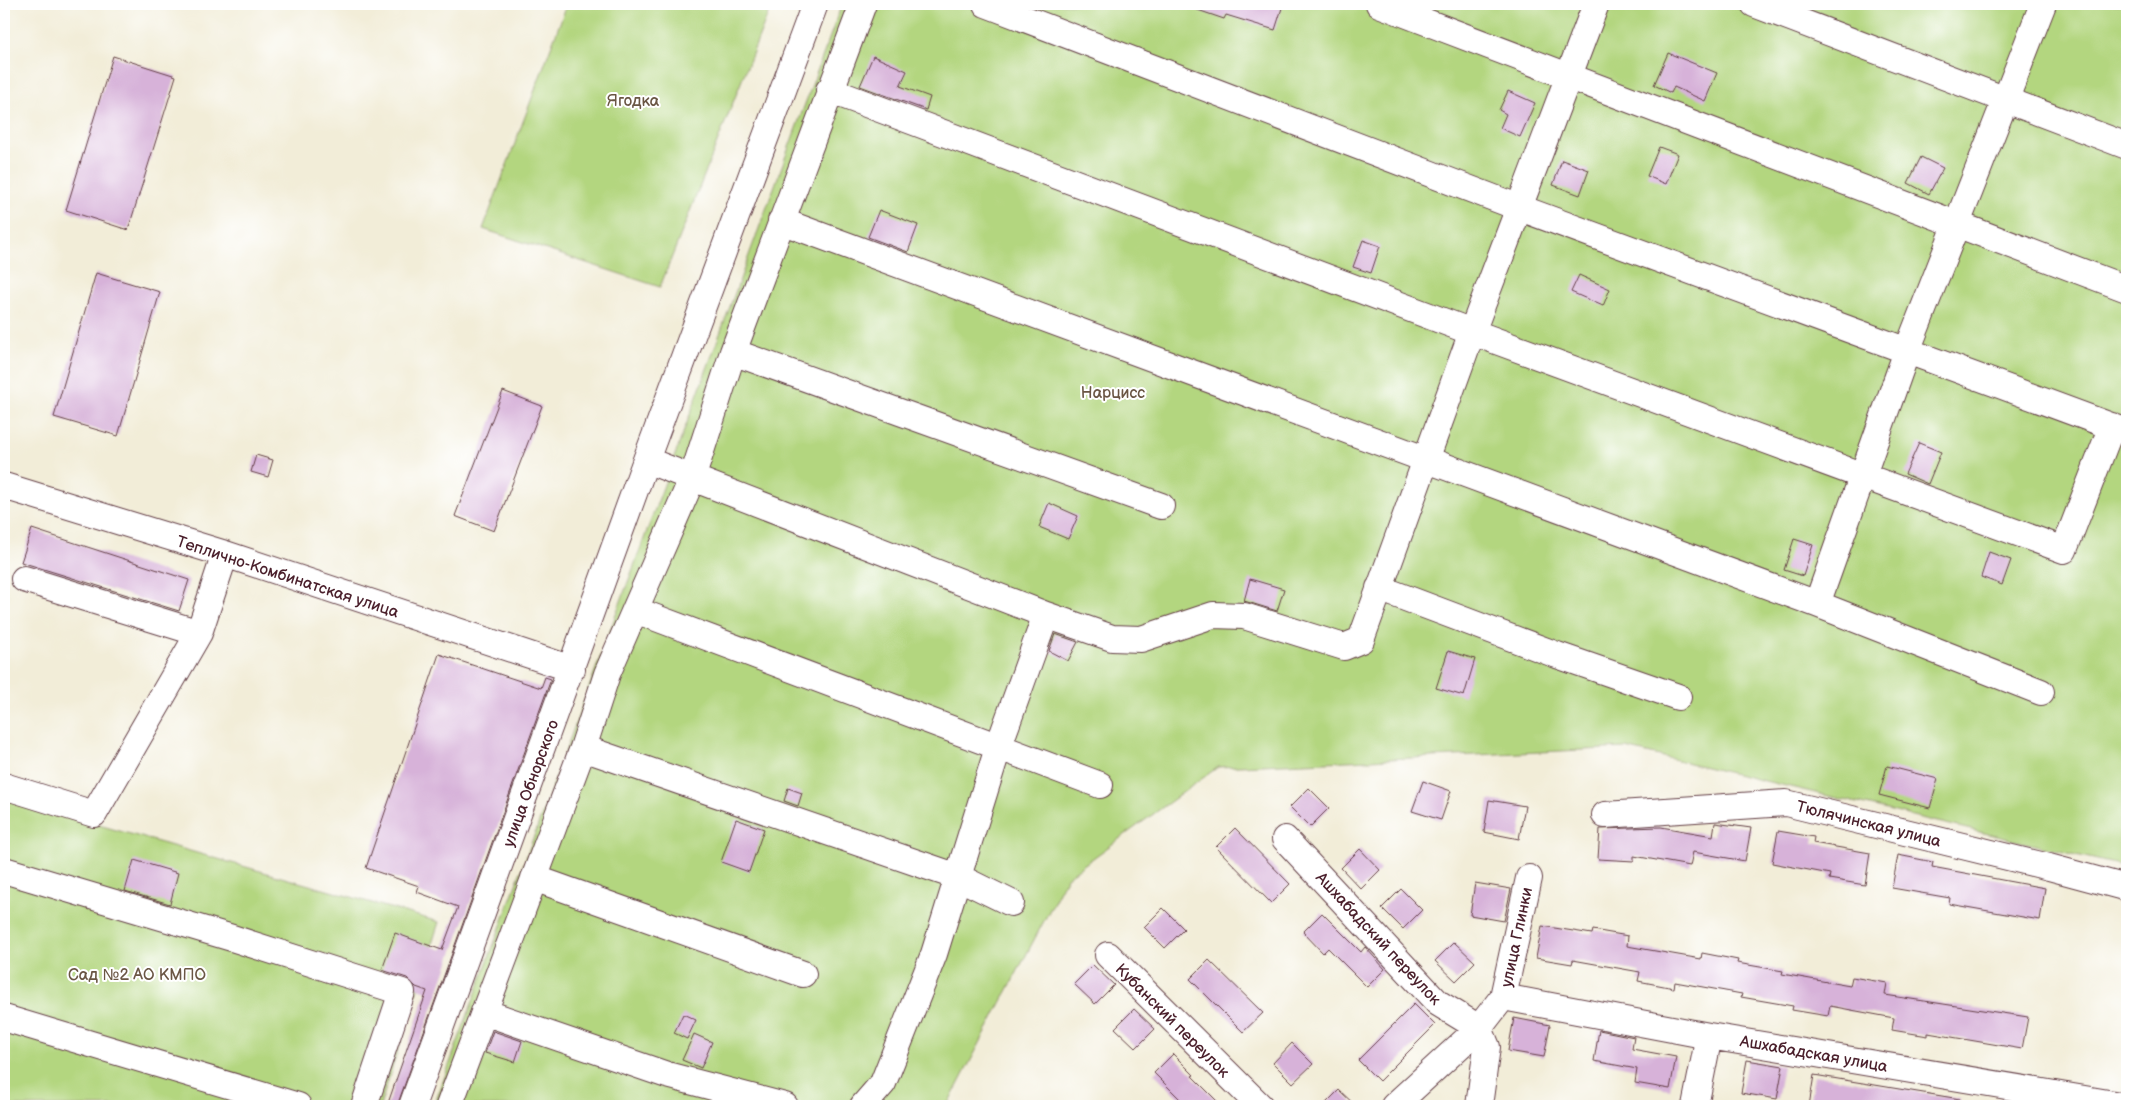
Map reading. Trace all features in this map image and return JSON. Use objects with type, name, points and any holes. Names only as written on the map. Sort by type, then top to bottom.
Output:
[{"type":"street","name":"улица Обнорского","points":[[412,1106],[572,669],[646,460],[815,4]]},
{"type":"street","points":[[449,1106],[583,748],[607,674],[692,479],[733,352],[829,90],[863,4]]},
{"type":"street","points":[[829,90],[1862,478],[2064,550],[2120,429],[1520,208],[986,4]]},
{"type":"street","points":[[1379,4],[2127,290]]},
{"type":"street","points":[[646,460],[1046,615],[1112,638],[1141,639],[1213,615],[1244,616],[1344,648],[1361,640],[1472,332],[1596,4]]},
{"type":"street","points":[[1754,4],[2127,146]]},
{"type":"street","points":[[1817,604],[1907,351],[2044,4]]},
{"type":"street","points":[[781,221],[1817,604],[2041,692]]},
{"type":"street","points":[[733,352],[1161,506]]},
{"type":"street","name":"Теплично-Комбинатская улица","points":[[4,486],[225,554],[572,669]]},
{"type":"street","points":[[4,786],[94,814],[199,633],[225,554]]},
{"type":"street","points":[[24,579],[199,633]]},
{"type":"street","points":[[1379,588],[1557,655],[1678,697]]},
{"type":"street","points":[[635,610],[1100,785]]},
{"type":"street","points":[[863,1106],[883,1083],[934,954],[998,748],[1046,615]]},
{"type":"street","points":[[583,748],[958,877],[1011,903]]},
{"type":"street","name":"Тюлячинская улица","points":[[1605,814],[1786,803],[2049,867],[2127,888]]},
{"type":"street","name":"Ашхабадский переулок","points":[[1286,839],[1438,1003],[1479,1028]]},
{"type":"street","points":[[4,870],[232,938],[402,992],[364,1106]]},
{"type":"street","points":[[534,878],[803,974]]},
{"type":"street","name":"улица Глинки","points":[[1503,997],[1529,878]]},
{"type":"street","name":"Кубанский переулок","points":[[1108,955],[1260,1106]]},
{"type":"street","points":[[1394,1106],[1479,1028],[1503,997]]},
{"type":"street","name":"Ашхабадская улица","points":[[1503,997],[1709,1036],[2126,1106]]},
{"type":"street","points":[[484,1012],[667,1075],[785,1106]]},
{"type":"street","points":[[4,1018],[298,1106]]},
{"type":"street","points":[[1479,1028],[1487,1048],[1479,1106]]},
{"type":"street","points":[[1695,1106],[1709,1036]]},
{"type":"green space","name":"Ягодка","points":[[567,4],[772,4],[660,287],[483,229]]},
{"type":"green space","name":"Нарцисс","points":[[842,4],[2127,4],[2127,867],[1626,748],[1218,767],[1067,877],[947,1106],[434,1106]]},
{"type":"green space","name":"Сад №2 АО КМПО","points":[[4,798],[439,922],[380,1106],[4,1106]]},
{"type":"building","points":[[1186,4],[1268,4],[1282,8],[1275,30],[1226,15],[1224,19],[1186,6]]},
{"type":"building","points":[[1668,53],[1717,73],[1705,101],[1674,87],[1671,93],[1654,85]]},
{"type":"building","points":[[113,56],[176,76],[128,230],[66,210]]},
{"type":"building","points":[[873,56],[907,71],[900,86],[930,97],[926,110],[860,86]]},
{"type":"building","points":[[1508,91],[1535,103],[1520,137],[1500,128],[1506,114],[1499,110]]},
{"type":"building","points":[[1659,147],[1678,154],[1666,184],[1647,176]]},
{"type":"building","points":[[1921,157],[1943,168],[1929,194],[1908,183]]},
{"type":"building","points":[[1562,160],[1589,170],[1580,195],[1553,185]]},
{"type":"building","points":[[879,210],[918,225],[908,252],[868,237]]},
{"type":"building","points":[[1363,240],[1380,246],[1371,273],[1353,267]]},
{"type":"building","points":[[96,273],[160,292],[118,436],[54,417]]},
{"type":"building","points":[[1579,275],[1610,289],[1603,306],[1571,292]]},
{"type":"building","points":[[503,391],[542,406],[494,531],[455,516]]},
{"type":"building","points":[[1919,443],[1941,452],[1928,484],[1905,474]]},
{"type":"building","points":[[256,455],[273,460],[268,477],[251,472]]},
{"type":"building","points":[[1049,503],[1078,516],[1068,539],[1039,527]]},
{"type":"building","points":[[32,529],[189,580],[179,611],[21,562]]},
{"type":"building","points":[[1794,539],[1813,545],[1803,576],[1784,570]]},
{"type":"building","points":[[1989,552],[2011,560],[2002,585],[1981,577]]},
{"type":"building","points":[[1250,579],[1284,589],[1277,611],[1244,601]]},
{"type":"building","points":[[1055,634],[1078,642],[1068,661],[1049,651]]},
{"type":"building","points":[[1448,651],[1475,659],[1464,696],[1436,688]]},
{"type":"building","points":[[439,654],[541,688],[545,677],[551,679],[397,1106],[387,1106],[427,991],[416,987],[407,978],[382,970],[395,933],[442,950],[458,907],[417,892],[419,886],[366,868]]},
{"type":"building","points":[[1887,766],[1938,779],[1930,808],[1879,795]]},
{"type":"building","points":[[1423,781],[1451,791],[1441,820],[1412,811]]},
{"type":"building","points":[[788,788],[802,793],[798,806],[784,801]]},
{"type":"building","points":[[1309,788],[1329,808],[1310,827],[1290,807]]},
{"type":"building","points":[[1489,800],[1525,806],[1519,839],[1484,832]]},
{"type":"building","points":[[736,819],[764,829],[749,872],[721,862]]},
{"type":"building","points":[[1715,823],[1751,828],[1745,861],[1693,852],[1690,866],[1634,856],[1634,861],[1598,859],[1600,829],[1661,827],[1713,836]]},
{"type":"building","points":[[1235,828],[1290,884],[1271,903],[1216,847]]},
{"type":"building","points":[[1778,831],[1814,837],[1813,843],[1870,853],[1865,885],[1829,879],[1830,874],[1772,863]]},
{"type":"building","points":[[1360,849],[1380,870],[1361,889],[1341,868]]},
{"type":"building","points":[[1898,855],[1933,862],[1932,867],[2045,888],[2040,920],[1949,904],[1950,898],[1892,888]]},
{"type":"building","points":[[134,860],[178,873],[170,904],[125,891]]},
{"type":"building","points":[[1475,883],[1511,889],[1504,921],[1470,915]]},
{"type":"building","points":[[1401,889],[1422,910],[1403,929],[1382,908]]},
{"type":"building","points":[[1163,908],[1184,929],[1165,948],[1144,927]]},
{"type":"building","points":[[1322,913],[1361,952],[1365,947],[1385,969],[1367,987],[1328,948],[1323,953],[1303,932]]},
{"type":"building","points":[[1542,926],[1592,934],[1593,930],[1628,936],[1627,946],[1701,959],[1702,953],[1738,960],[1737,963],[1783,971],[1782,974],[1850,986],[1852,977],[1887,983],[1885,995],[2028,1017],[2022,1049],[1928,1033],[1928,1036],[1892,1030],[1894,1018],[1830,1006],[1828,1016],[1792,1010],[1793,1006],[1741,997],[1742,994],[1675,982],[1674,988],[1638,981],[1640,972],[1573,960],[1572,964],[1536,958]]},
{"type":"building","points":[[1454,942],[1475,962],[1456,981],[1435,961]]},
{"type":"building","points":[[1209,960],[1263,1013],[1243,1032],[1190,979]]},
{"type":"building","points":[[1093,965],[1114,985],[1095,1004],[1074,984]]},
{"type":"building","points":[[1414,1004],[1435,1025],[1379,1081],[1358,1060]]},
{"type":"building","points":[[1134,1009],[1155,1029],[1136,1048],[1115,1028]]},
{"type":"building","points":[[683,1014],[696,1020],[687,1039],[674,1033]]},
{"type":"building","points":[[1514,1018],[1550,1025],[1544,1057],[1508,1051]]},
{"type":"building","points":[[1599,1030],[1634,1037],[1632,1049],[1676,1057],[1670,1089],[1635,1083],[1637,1069],[1594,1061]]},
{"type":"building","points":[[493,1031],[522,1041],[515,1062],[485,1053]]},
{"type":"building","points":[[694,1034],[712,1042],[701,1068],[682,1060]]},
{"type":"building","points":[[1292,1043],[1313,1064],[1293,1083],[1273,1063]]},
{"type":"building","points":[[1173,1054],[1222,1106],[1187,1106],[1154,1073]]},
{"type":"building","points":[[1747,1060],[1783,1066],[1777,1099],[1741,1093]]},
{"type":"building","points":[[1814,1075],[1960,1099],[1959,1106],[1809,1106]]},
{"type":"building","points":[[1339,1090],[1356,1106],[1323,1106]]}]
